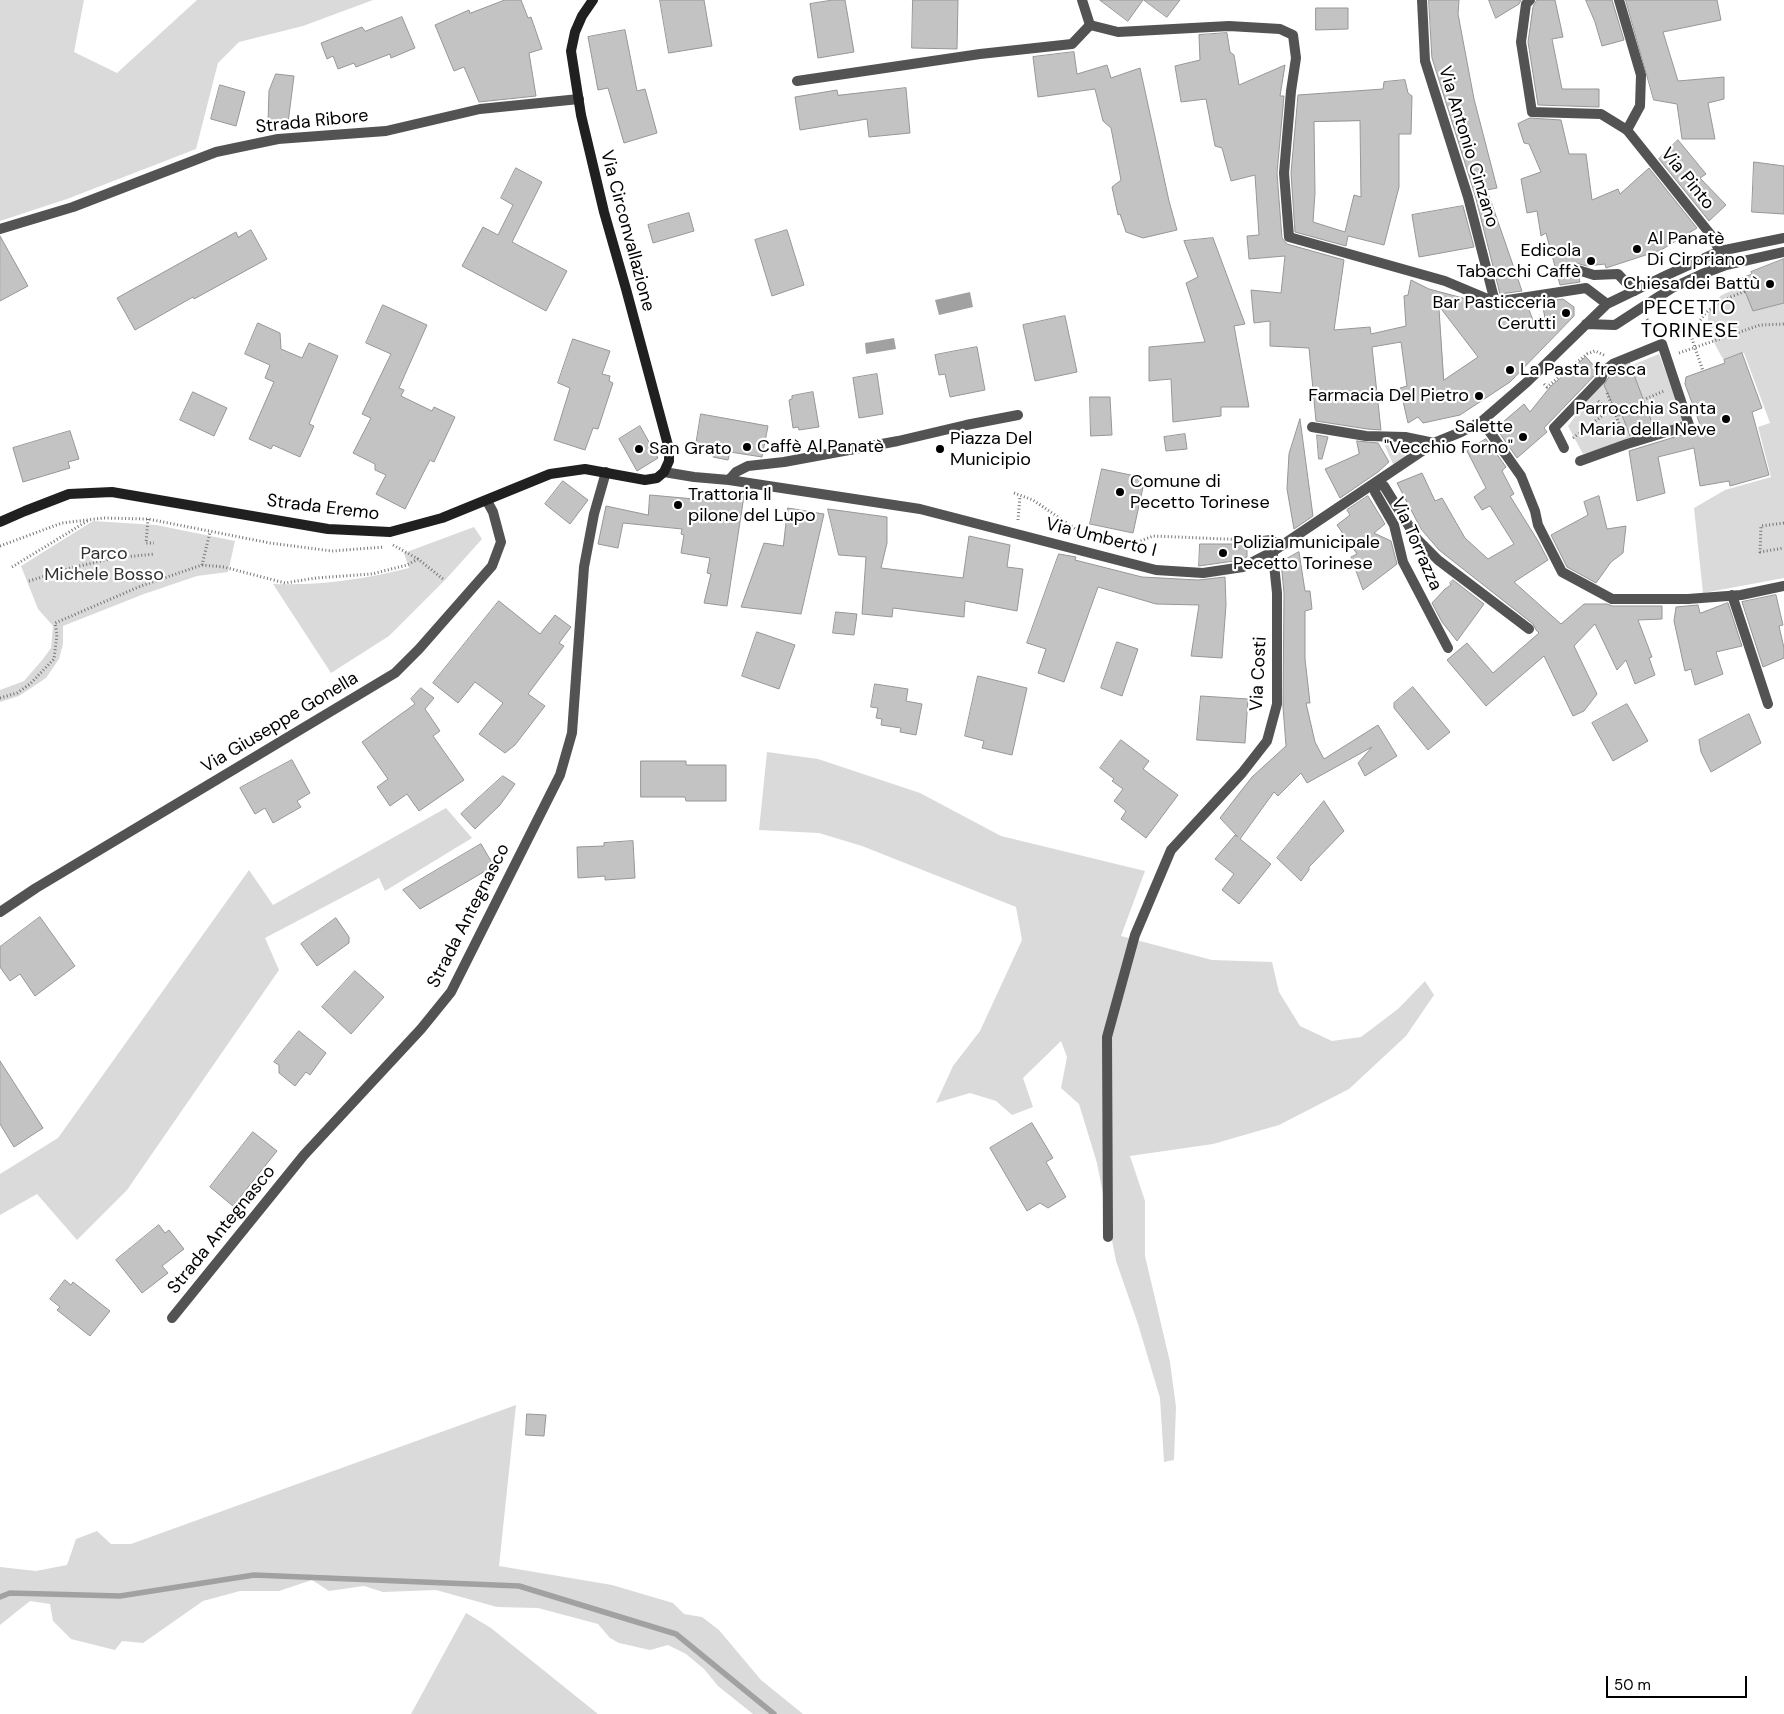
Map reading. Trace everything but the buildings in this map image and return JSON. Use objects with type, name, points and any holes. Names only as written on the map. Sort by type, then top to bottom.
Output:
[{"type":"main road","name":"Via Circonvallazione","points":[[593,0],[582,16],[575,32],[571,51],[581,115],[604,212],[668,449],[669,461],[664,472]]},
{"type":"main road","name":"Strada Eremo","points":[[0,522],[25,510],[69,494],[112,492],[328,529],[390,532],[442,518],[550,474],[585,468],[644,480],[657,478],[664,472]]},
{"type":"street","points":[[1082,0],[1090,25]]},
{"type":"street","name":"Via Antonio Cinzano","points":[[1422,0],[1425,61],[1468,197],[1495,302]]},
{"type":"street","name":"Via Pinto","points":[[1530,0],[1526,4],[1520,42],[1532,112],[1601,114],[1627,130],[1711,235],[1720,251]]},
{"type":"street","points":[[1619,0],[1641,75],[1640,106],[1627,130]]},
{"type":"street","points":[[797,81],[980,54],[1072,44],[1090,25]]},
{"type":"street","points":[[1090,25],[1118,32],[1229,26],[1280,29],[1293,35],[1296,58],[1291,91],[1284,173],[1289,236],[1445,281],[1495,302],[1586,288],[1608,304]]},
{"type":"street","name":"Strada Ribore","points":[[0,229],[73,208],[216,152],[278,139],[386,131],[480,109],[579,99]]},
{"type":"street","name":"Via Umberto I","points":[[664,472],[920,509],[1156,570],[1203,573],[1243,567],[1272,552],[1434,443],[1482,421],[1527,382],[1608,304],[1720,251],[1784,238]]},
{"type":"street","points":[[1586,324],[1615,325],[1672,288],[1702,274],[1726,265],[1784,252]]},
{"type":"street","points":[[1578,270],[1594,275],[1618,274],[1634,291]]},
{"type":"street","points":[[1564,448],[1554,428],[1601,379],[1604,371],[1613,364],[1662,344],[1689,425],[1580,461]]},
{"type":"street","points":[[729,480],[736,472],[748,466],[784,462],[1018,416]]},
{"type":"street","points":[[1482,421],[1521,476],[1535,511],[1538,526],[1562,572],[1612,599],[1688,599],[1741,595],[1784,586]]},
{"type":"street","points":[[1312,427],[1366,436],[1406,437],[1434,443]]},
{"type":"street","name":"Strada Antegnasco","points":[[172,1318],[304,1155],[421,1029],[451,992],[560,775],[572,733],[584,567],[594,514],[606,472]]},
{"type":"street","name":"Via Torrazza","points":[[1448,648],[1403,562],[1394,525],[1374,492],[1376,483],[1384,486],[1417,539],[1438,560],[1528,629]]},
{"type":"street","name":"Via Giuseppe Gonella","points":[[0,912],[36,888],[395,673],[419,649],[492,566],[501,542],[493,512],[487,501]]},
{"type":"street","points":[[1264,541],[1271,540],[1281,546]]},
{"type":"street","name":"Via Costi","points":[[1108,1236],[1107,1037],[1135,935],[1171,850],[1242,773],[1267,741],[1277,704],[1277,593],[1274,555],[1272,552]]},
{"type":"street","points":[[1732,595],[1768,704]]},
{"type":"path","points":[[1642,308],[1653,330],[1676,329],[1683,334],[1690,333],[1696,330],[1699,322],[1708,310],[1726,299],[1751,289],[1746,276]]},
{"type":"path","points":[[1667,358],[1760,326],[1784,324]]},
{"type":"path","points":[[1690,333],[1703,371]]},
{"type":"path","points":[[1547,387],[1587,354]]},
{"type":"path","points":[[1601,379],[1627,444]]},
{"type":"path","points":[[1643,400],[1672,388]]},
{"type":"path","points":[[1564,448],[1572,439],[1614,408]]},
{"type":"path","points":[[1014,493],[1033,500],[1083,534],[1133,544],[1153,536],[1264,541]]},
{"type":"path","points":[[1019,517],[1020,496]]},
{"type":"path","points":[[12,567],[91,518]]},
{"type":"path","points":[[0,546],[62,523],[91,518],[148,519],[270,543],[332,551],[377,548],[402,542]]},
{"type":"path","points":[[148,519],[146,543],[154,543]]},
{"type":"path","points":[[1784,522],[1762,526],[1760,552],[1784,548]]},
{"type":"path","points":[[202,565],[210,531]]},
{"type":"path","points":[[393,544],[418,559],[443,579]]},
{"type":"path","points":[[29,581],[71,568],[114,558],[154,554]]},
{"type":"path","points":[[0,698],[18,693],[30,684],[54,658],[58,634],[55,623],[141,586],[202,565],[224,567],[285,583],[316,578],[372,574],[407,565],[418,559]]},
{"type":"green space","points":[[0,0],[84,0],[74,52],[117,73],[197,0],[373,0],[303,26],[239,42],[218,63],[196,149],[67,199],[0,221]]},
{"type":"green space","points":[[1752,274],[1766,308],[1784,303],[1784,578],[1703,593],[1694,508],[1725,490],[1771,477],[1758,427],[1770,423],[1744,353],[1724,360],[1713,339],[1708,322],[1710,307],[1715,301],[1743,286],[1740,279]]},
{"type":"green space","points":[[1659,354],[1684,422],[1656,432],[1630,366]]},
{"type":"green space","points":[[1605,372],[1632,440],[1583,454],[1568,426],[1601,382]]},
{"type":"green space","points":[[1407,442],[1410,444],[1410,448],[1404,456],[1393,464],[1384,444]]},
{"type":"green space","name":"Parco Michele Bosso","points":[[93,521],[156,525],[235,541],[228,572],[197,576],[144,594],[63,626],[63,644],[59,659],[46,678],[19,696],[0,702],[0,690],[24,681],[51,648],[53,626],[38,609],[21,566]]},
{"type":"green space","points":[[474,527],[482,539],[447,578],[389,636],[331,673],[273,584],[342,581],[409,568],[404,553]]},
{"type":"green space","points":[[767,752],[818,759],[920,793],[1001,836],[1145,871],[1121,936],[1212,960],[1272,962],[1279,992],[1300,1026],[1332,1041],[1361,1037],[1398,1009],[1425,981],[1434,995],[1406,1036],[1349,1089],[1279,1125],[1213,1144],[1130,1156],[1145,1201],[1145,1256],[1170,1362],[1176,1407],[1174,1460],[1164,1462],[1160,1398],[1138,1324],[1116,1261],[1097,1163],[1079,1104],[1061,1088],[1067,1057],[1061,1041],[1023,1078],[1033,1107],[1012,1115],[996,1101],[970,1093],[936,1103],[953,1066],[980,1031],[1022,940],[1016,907],[862,846],[819,833],[759,830]]},
{"type":"green space","points":[[446,808],[472,838],[385,891],[379,878],[265,938],[279,970],[127,1190],[77,1240],[37,1194],[0,1215],[0,1174],[58,1138],[249,870],[273,905]]},
{"type":"green space","points":[[516,1405],[499,1566],[612,1585],[673,1603],[684,1614],[702,1617],[719,1630],[761,1680],[803,1714],[753,1714],[718,1686],[704,1669],[686,1654],[668,1645],[650,1650],[619,1643],[610,1638],[598,1624],[538,1608],[497,1607],[436,1590],[383,1592],[364,1586],[329,1591],[312,1580],[279,1591],[240,1591],[203,1601],[143,1643],[122,1641],[115,1650],[71,1639],[53,1621],[50,1604],[30,1601],[0,1625],[0,1567],[36,1571],[67,1565],[76,1539],[97,1531],[111,1544],[131,1544]]},
{"type":"green space","points":[[466,1613],[491,1628],[598,1714],[411,1714]]},
{"type":"shaded area","points":[[970,292],[973,307],[939,315],[935,300]]},
{"type":"shaded area","points":[[894,338],[896,349],[866,354],[865,343]]},
{"type":"waterway","points":[[0,1597],[10,1593],[120,1596],[254,1575],[519,1586],[676,1634],[774,1714]]},
{"type":"place","name":"Al Panatè Di Cirpriano","points":[[1637,249]]},
{"type":"place","name":"Edicola Tabacchi Caffè","points":[[1591,261]]},
{"type":"place","name":"Chiesa dei Battù","points":[[1770,284]]},
{"type":"place","name":"Bar Pasticceria Cerutti","points":[[1566,313]]},
{"type":"place","name":"La Pasta fresca","points":[[1510,370]]},
{"type":"place","name":"Farmacia Del Pietro","points":[[1479,396]]},
{"type":"place","name":"Parrocchia Santa Maria della Neve","points":[[1726,419]]},
{"type":"place","name":"Salette \"Vecchio Forno\"","points":[[1523,437]]},
{"type":"place","name":"Caffè Al Panatè","points":[[747,447]]},
{"type":"place","name":"San Grato","points":[[639,449]]},
{"type":"place","name":"Piazza Del Municipio","points":[[940,449]]},
{"type":"place","name":"Comune di Pecetto Torinese","points":[[1120,492]]},
{"type":"place","name":"Trattoria Il pilone del Lupo","points":[[678,505]]},
{"type":"place","name":"Polizia municipale Pecetto Torinese","points":[[1223,553]]},
{"type":"district","name":"PECETTO TORINESE","points":[[1690,320]]}]
